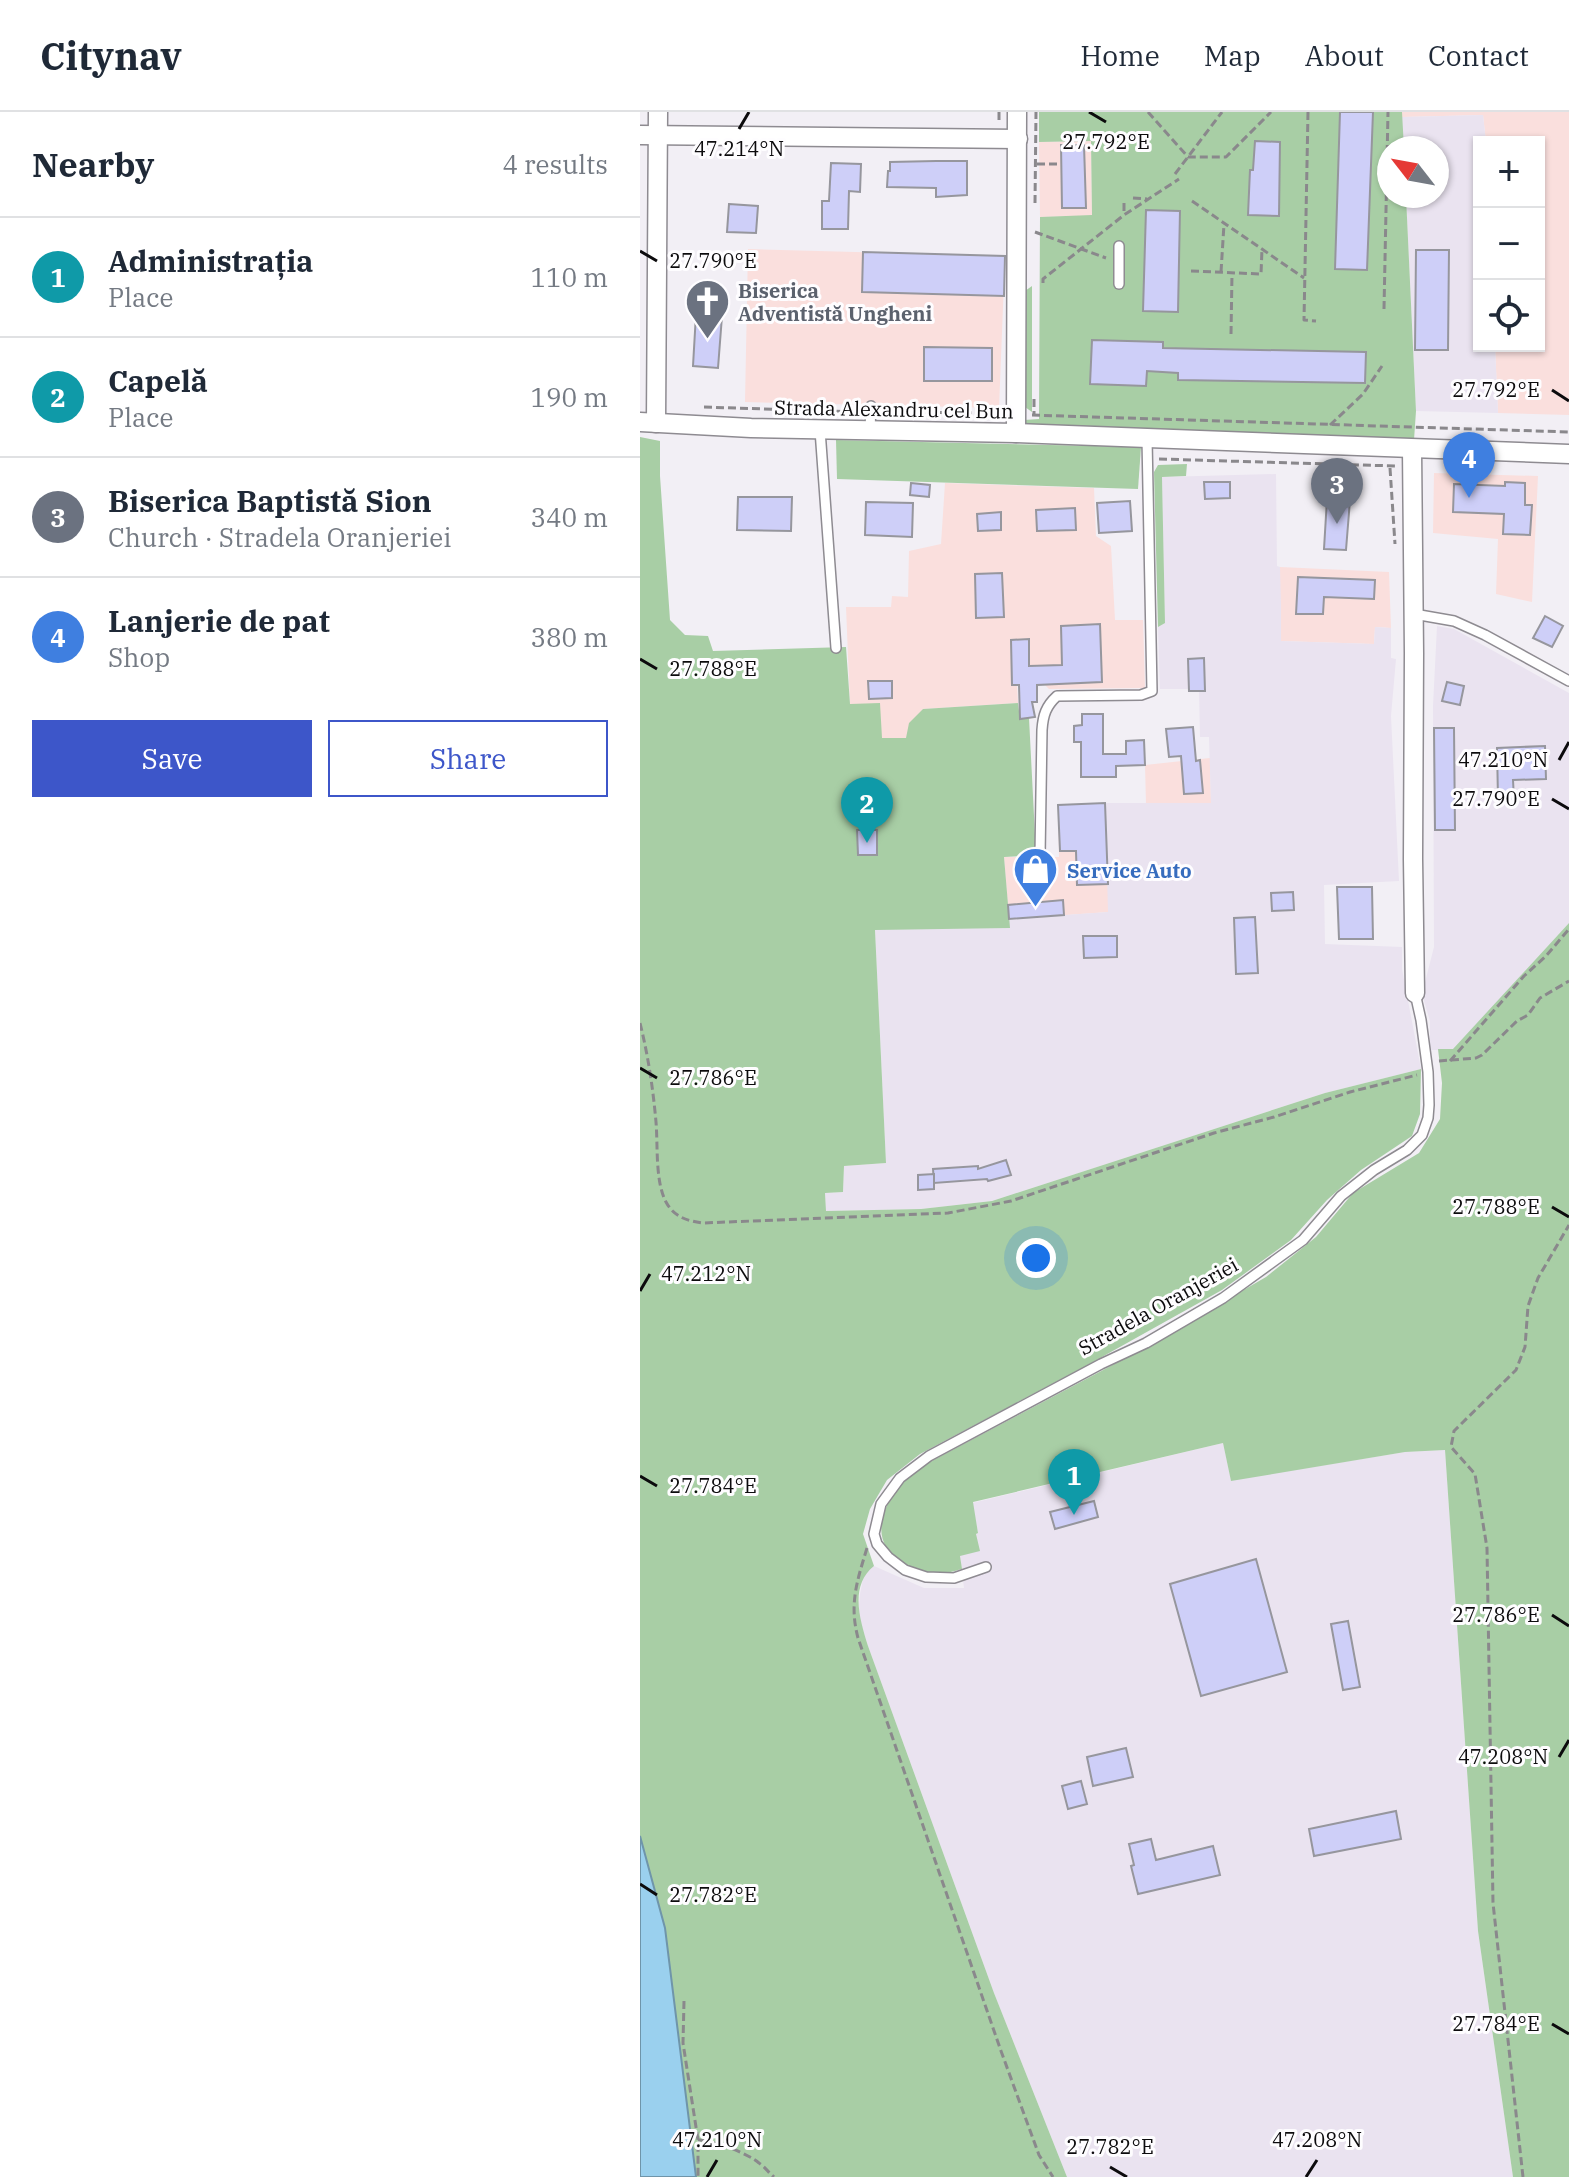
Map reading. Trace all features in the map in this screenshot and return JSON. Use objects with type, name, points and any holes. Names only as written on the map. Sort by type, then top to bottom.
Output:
[{"type":"street","points":[[648,423],[649,135],[658,112]]},
{"type":"street","points":[[1016,433],[1017,112]]},
{"type":"street","points":[[649,135],[1018,139]]},
{"type":"street","name":"Strada Alexandru cel Bun","points":[[648,423],[820,430],[870,415],[1016,433],[1413,458],[1569,454]]},
{"type":"street","name":"Stradela Oranjeriei","points":[[1413,458],[1415,993]]},
{"type":"lane","points":[[1119,246],[1119,284]]},
{"type":"lane","points":[[820,430],[836,648]]},
{"type":"lane","points":[[1040,856],[1042,730],[1043,715],[1049,703],[1057,696],[1141,695],[1152,691],[1147,439]]},
{"type":"lane","points":[[1414,614],[1454,621],[1569,681]]},
{"type":"lane","name":"Stradela Oranjeriei","points":[[874,1534],[881,1504],[890,1491],[900,1478],[929,1456],[1146,1343],[1223,1298],[1303,1240],[1341,1196],[1374,1170],[1407,1150],[1422,1135],[1428,1118],[1428,1072],[1415,993]]},
{"type":"lane","points":[[874,1534],[877,1544],[888,1557],[905,1570],[926,1577],[954,1578],[986,1567]]},
{"type":"path","points":[[1148,112],[1188,157],[1226,157],[1271,112]]},
{"type":"path","points":[[1175,174],[1222,112]]},
{"type":"path","points":[[1308,112],[1304,320],[1316,321]]},
{"type":"path","points":[[1384,309],[1388,112]]},
{"type":"path","points":[[1036,164],[1061,164]]},
{"type":"path","points":[[1043,283],[1043,279],[1124,215],[1179,179]]},
{"type":"path","points":[[1133,198],[1147,199]]},
{"type":"path","points":[[1192,201],[1304,278]]},
{"type":"path","points":[[1124,203],[1124,215]]},
{"type":"path","points":[[1221,272],[1224,223]]},
{"type":"path","points":[[1035,232],[1119,263]]},
{"type":"path","points":[[1191,271],[1261,274],[1262,249]]},
{"type":"path","points":[[1231,334],[1232,273]]},
{"type":"path","points":[[1330,425],[1363,394],[1382,366]]},
{"type":"path","points":[[704,407],[870,415],[1017,414],[1569,432]]},
{"type":"path","points":[[1148,459],[1389,466],[1413,458]]},
{"type":"path","points":[[1389,466],[1395,554]]},
{"type":"path","points":[[1450,1061],[1569,929]]},
{"type":"path","points":[[1427,1061],[1450,1061],[1482,1055],[1511,1026],[1528,1015],[1540,998],[1569,981]]},
{"type":"path","points":[[640,1023],[654,1107],[663,1196],[679,1217],[703,1223],[948,1213],[1011,1201],[1171,1146],[1428,1072]]},
{"type":"path","points":[[1523,2177],[1493,1903],[1487,1548],[1475,1474],[1451,1447],[1454,1431],[1516,1370],[1525,1347],[1528,1306],[1538,1278],[1569,1225]]},
{"type":"path","points":[[874,1534],[854,1593],[854,1625],[1001,2051],[1039,2155],[1053,2177]]},
{"type":"path","points":[[684,2001],[683,2043],[698,2140],[698,2177]]},
{"type":"path","points":[[698,2140],[750,2158],[774,2177]]},
{"type":"shaded area","points":[[1402,112],[1569,112],[1569,415],[1498,413],[1495,352],[1545,352],[1545,136],[1485,136],[1483,115],[1402,117]]},
{"type":"shaded area","points":[[1483,115],[1485,136],[1473,136],[1473,352],[1495,352],[1498,413],[1416,411],[1407,208],[1449,208],[1449,136],[1403,136],[1402,117]]},
{"type":"shaded area","points":[[1091,141],[1092,216],[1040,217],[1039,142]]},
{"type":"shaded area","points":[[748,249],[1005,256],[999,408],[745,402]]},
{"type":"shaded area","points":[[1434,473],[1538,476],[1532,602],[1496,594],[1498,539],[1433,533]]},
{"type":"shaded area","points":[[1276,474],[1281,641],[1374,644],[1375,627],[1391,628],[1391,658],[1396,659],[1391,716],[1399,881],[1324,885],[1325,944],[1402,947],[1402,969],[1421,1069],[1325,1093],[992,1201],[921,1209],[826,1211],[825,1193],[843,1192],[844,1166],[886,1163],[875,929],[1009,928],[1009,919],[1108,912],[1105,803],[1211,803],[1209,737],[1200,737],[1199,689],[1160,689],[1158,627],[1165,622],[1162,477]]},
{"type":"shaded area","points":[[945,483],[1094,488],[1096,536],[1111,546],[1115,620],[1143,620],[1145,688],[1049,689],[1044,684],[1017,685],[1018,703],[923,709],[906,738],[881,738],[850,705],[846,607],[891,607],[892,596],[908,597],[909,551],[941,544]]},
{"type":"shaded area","points":[[1280,567],[1389,572],[1391,628],[1375,627],[1374,644],[1280,641]]},
{"type":"shaded area","points":[[1437,626],[1454,629],[1569,693],[1569,923],[1453,1050],[1430,1050],[1430,1021],[1422,994],[1434,947],[1433,706]]},
{"type":"shaded area","points":[[1210,758],[1211,803],[1146,804],[1145,765]]},
{"type":"shaded area","points":[[1105,803],[1109,912],[1009,919],[1004,857],[1059,857],[1058,805]]},
{"type":"shaded area","points":[[1223,1443],[1231,1480],[1405,1452],[1445,1450],[1478,1931],[1513,2177],[1067,2177],[994,1993],[858,1614],[864,1574],[874,1566],[924,1588],[964,1588],[960,1556],[978,1532],[972,1503]]},
{"type":"green space","points":[[1039,112],[1402,112],[1403,136],[1377,136],[1377,208],[1407,208],[1416,411],[1414,440],[1024,429],[1024,420],[1039,419],[1040,217],[1092,215],[1091,141],[1039,142]]},
{"type":"green space","points":[[1032,286],[1032,412],[1025,407],[1025,291]]},
{"type":"green space","points":[[640,437],[660,441],[670,620],[685,635],[708,636],[713,651],[846,647],[850,704],[880,703],[882,738],[906,738],[909,723],[923,709],[1018,703],[1020,719],[1029,718],[1036,855],[1004,857],[1010,928],[875,930],[886,1163],[844,1166],[843,1192],[825,1193],[826,1211],[921,1209],[992,1201],[1325,1093],[1421,1069],[1420,1114],[1412,1136],[1361,1170],[1327,1200],[1291,1240],[1222,1290],[920,1454],[887,1480],[870,1509],[863,1534],[874,1566],[861,1583],[859,1593],[865,1636],[994,1993],[1067,2177],[696,2177],[663,1920],[640,1836]]},
{"type":"green space","points":[[836,440],[1141,447],[1138,489],[837,479]]},
{"type":"green space","points":[[1187,464],[1186,476],[1162,477],[1165,623],[1158,627],[1154,472],[1158,465]]},
{"type":"green space","points":[[1569,923],[1569,2177],[1513,2177],[1478,1931],[1445,1450],[1405,1452],[1231,1481],[1223,1443],[973,1502],[980,1551],[960,1556],[962,1569],[943,1574],[906,1565],[887,1549],[881,1529],[892,1496],[902,1482],[924,1465],[1137,1352],[1266,1277],[1316,1237],[1353,1193],[1419,1153],[1440,1119],[1442,1083],[1438,1049],[1453,1049]]},
{"type":"water","points":[[640,1836],[665,1928],[696,2177],[640,2177]]},
{"type":"building","points":[[1340,112],[1373,112],[1367,270],[1335,269]]},
{"type":"building","points":[[1255,141],[1280,142],[1279,216],[1248,215]]},
{"type":"building","points":[[1061,145],[1084,145],[1086,208],[1062,208]]},
{"type":"building","points":[[967,161],[967,195],[936,197],[936,188],[887,187],[890,162]]},
{"type":"building","points":[[831,163],[861,164],[860,192],[849,191],[848,229],[822,229],[822,201],[829,201]]},
{"type":"building","points":[[729,204],[758,206],[756,233],[727,232]]},
{"type":"building","points":[[1146,210],[1180,211],[1178,312],[1143,311]]},
{"type":"building","points":[[1416,250],[1449,250],[1448,350],[1415,350]]},
{"type":"building","points":[[863,252],[1005,256],[1004,296],[862,292]]},
{"type":"building","name":"Biserica Adventistă Ungheni","points":[[696,314],[722,316],[718,368],[693,366]]},
{"type":"building","points":[[1092,340],[1163,342],[1163,348],[1366,352],[1365,383],[1178,380],[1178,373],[1147,371],[1146,386],[1090,384]]},
{"type":"building","points":[[924,347],[992,348],[992,381],[924,381]]},
{"type":"building","points":[[1204,482],[1230,482],[1230,498],[1205,499]]},
{"type":"building","points":[[1505,482],[1525,483],[1525,505],[1532,505],[1530,535],[1503,534],[1504,514],[1453,512],[1454,484],[1505,486]]},
{"type":"building","points":[[911,483],[930,485],[929,497],[910,495]]},
{"type":"building","points":[[738,497],[792,497],[791,531],[737,530]]},
{"type":"building","points":[[1327,499],[1350,500],[1346,550],[1324,549]]},
{"type":"building","points":[[1130,501],[1132,531],[1099,533],[1097,503]]},
{"type":"building","points":[[866,502],[913,503],[912,537],[865,535]]},
{"type":"building","points":[[1075,508],[1076,530],[1037,531],[1036,510]]},
{"type":"building","points":[[1001,512],[1001,530],[978,531],[977,514]]},
{"type":"building","points":[[1002,573],[1004,617],[976,618],[975,574]]},
{"type":"building","points":[[1298,577],[1375,580],[1374,599],[1324,597],[1323,614],[1296,614]]},
{"type":"building","points":[[1545,616],[1563,626],[1552,647],[1533,638]]},
{"type":"building","points":[[1100,624],[1102,682],[1037,685],[1037,702],[1032,702],[1035,717],[1020,719],[1019,685],[1012,685],[1011,640],[1029,639],[1029,666],[1062,665],[1061,626]]},
{"type":"building","points":[[1204,658],[1205,691],[1189,691],[1188,659]]},
{"type":"building","points":[[868,681],[892,681],[892,698],[869,699]]},
{"type":"building","points":[[1447,682],[1464,686],[1460,705],[1442,701]]},
{"type":"building","points":[[1082,714],[1103,714],[1103,754],[1126,754],[1126,741],[1144,740],[1145,765],[1116,766],[1116,777],[1081,777],[1081,742],[1074,742],[1074,726],[1082,725]]},
{"type":"building","points":[[1193,727],[1203,793],[1184,794],[1181,756],[1169,757],[1166,729]]},
{"type":"building","points":[[1434,728],[1454,728],[1455,830],[1435,830]]},
{"type":"building","points":[[1545,746],[1546,779],[1513,780],[1514,799],[1498,799],[1497,748]]},
{"type":"building","points":[[1105,803],[1108,884],[1077,885],[1076,851],[1060,851],[1058,805]]},
{"type":"building","points":[[857,830],[877,830],[877,855],[858,855]]},
{"type":"building","points":[[1337,887],[1372,887],[1373,939],[1339,939]]},
{"type":"building","points":[[1293,892],[1294,910],[1272,911],[1271,893]]},
{"type":"building","points":[[1063,900],[1064,915],[1009,919],[1008,905]]},
{"type":"building","points":[[1255,917],[1258,973],[1236,974],[1234,918]]},
{"type":"building","points":[[1083,936],[1117,936],[1117,957],[1084,958]]},
{"type":"building","points":[[1006,1160],[1011,1175],[988,1181],[934,1183],[933,1169],[978,1166],[978,1169]]},
{"type":"building","points":[[934,1174],[934,1189],[918,1190],[918,1175]]},
{"type":"building","points":[[1094,1501],[1098,1517],[1055,1529],[1050,1512]]},
{"type":"building","points":[[1256,1559],[1287,1672],[1201,1696],[1170,1584]]},
{"type":"building","points":[[1348,1621],[1360,1687],[1343,1690],[1331,1624]]},
{"type":"building","points":[[1126,1748],[1133,1777],[1093,1786],[1087,1757]]},
{"type":"building","points":[[1081,1781],[1087,1804],[1068,1809],[1062,1786]]},
{"type":"building","points":[[1396,1811],[1401,1839],[1314,1856],[1309,1829]]},
{"type":"building","points":[[1151,1839],[1156,1860],[1213,1846],[1220,1875],[1138,1894],[1129,1844]]},
{"type":"place","name":"Biserica Adventistă Ungheni","points":[[707,341]]},
{"type":"place","name":"Lanjerie de pat","points":[[1469,498]]},
{"type":"place","name":"Biserica Baptistă Sion","points":[[1337,524]]},
{"type":"place","name":"Capelă","points":[[867,843]]},
{"type":"place","name":"Service Auto","points":[[1036,909]]},
{"type":"place","name":"Administrația","points":[[1074,1515]]}]
